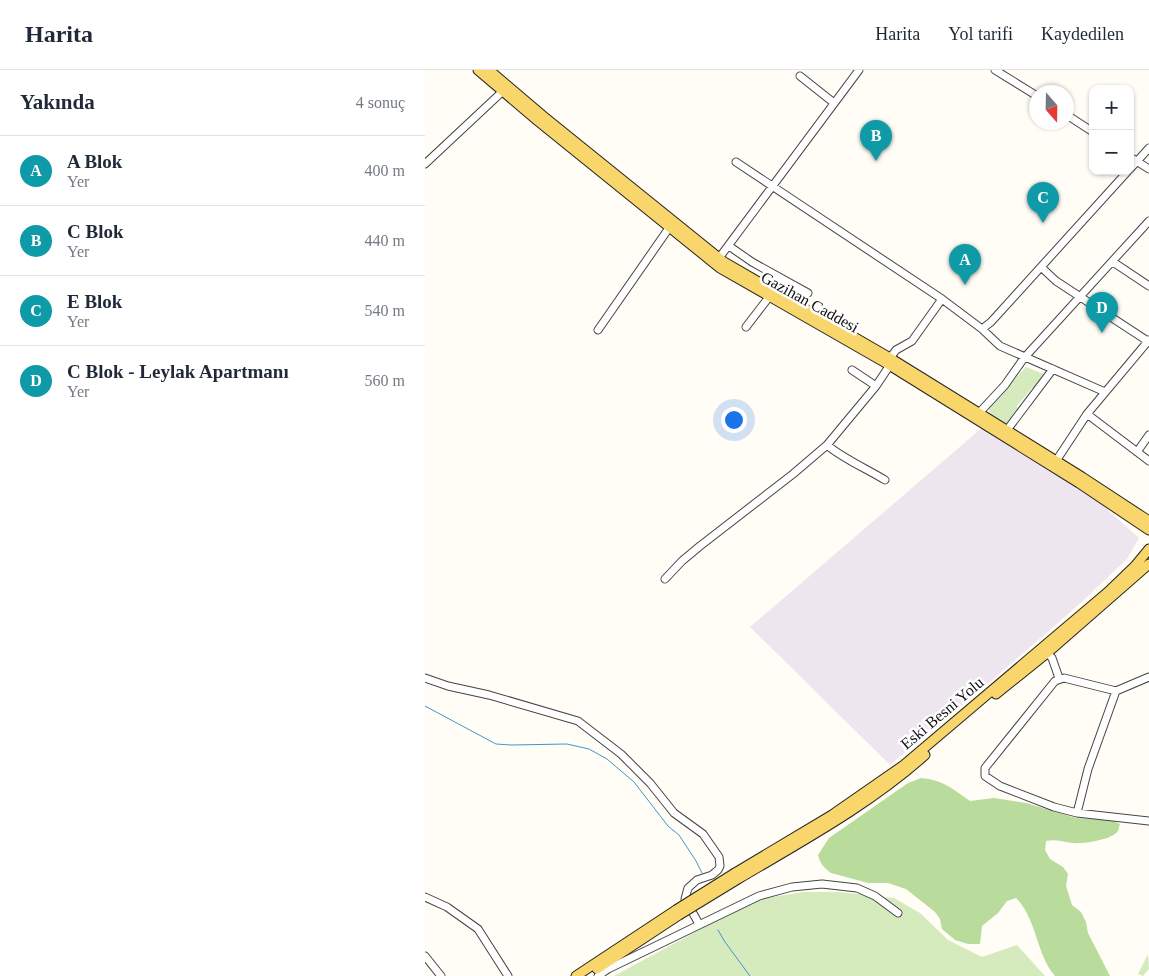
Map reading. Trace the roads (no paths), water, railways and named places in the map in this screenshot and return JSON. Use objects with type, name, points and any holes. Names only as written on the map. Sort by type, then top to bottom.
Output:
[{"type":"main road","name":"Gazihan Caddesi","points":[[478,70],[720,268],[769,297],[890,361],[1149,530]]},
{"type":"main road","name":"Gazihan Caddesi","points":[[489,70],[719,258],[1007,430],[1149,522]]},
{"type":"main road","name":"Eski Besni Yolu","points":[[736,876],[832,815],[904,765],[1108,592],[1135,566],[1149,549]]},
{"type":"main road","name":"Eski Besni Yolu","points":[[736,876],[835,820],[896,779],[957,726],[1047,653],[1149,564]]},
{"type":"main road","points":[[576,976],[736,876]]},
{"type":"main road","points":[[586,976],[678,912]]},
{"type":"street","points":[[719,258],[859,70]]},
{"type":"street","points":[[995,70],[1029,91]]},
{"type":"street","points":[[799,76],[835,103]]},
{"type":"street","points":[[425,164],[503,91]]},
{"type":"street","points":[[1074,120],[1090,130]]},
{"type":"street","points":[[1134,164],[1149,148]]},
{"type":"street","points":[[1134,159],[1149,169]]},
{"type":"street","points":[[736,162],[942,299],[982,329],[999,346],[1105,392]]},
{"type":"street","points":[[982,329],[991,322],[1124,175]]},
{"type":"street","points":[[979,413],[1005,385],[1024,358],[1147,226]]},
{"type":"street","points":[[598,330],[669,228]]},
{"type":"street","points":[[729,246],[752,262],[808,293]]},
{"type":"street","points":[[1113,262],[1149,285]]},
{"type":"street","points":[[1041,267],[1056,282],[1149,341],[1087,414],[1056,461]]},
{"type":"street","points":[[746,327],[769,297]]},
{"type":"street","points":[[665,579],[682,560],[793,474],[827,445],[876,386],[896,350],[912,341],[942,299]]},
{"type":"street","points":[[1007,430],[1053,369]]},
{"type":"street","points":[[852,370],[876,386]]},
{"type":"street","points":[[1087,414],[1149,461]]},
{"type":"street","points":[[1137,452],[1149,435]]},
{"type":"street","points":[[827,445],[836,453],[856,462],[885,480]]},
{"type":"street","points":[[1047,653],[1052,658],[1059,678]]},
{"type":"street","points":[[1149,677],[1116,690],[1064,678],[1055,680],[985,768],[984,772],[987,779],[1000,786],[1054,807],[1077,813],[1149,821]]},
{"type":"street","points":[[425,678],[448,686],[489,694],[578,721],[621,754],[650,784],[674,813],[703,834],[719,857],[720,866],[718,870],[712,875],[697,880],[688,888],[685,895],[685,899],[699,924]]},
{"type":"street","points":[[1077,813],[1088,769],[1116,690]]},
{"type":"street","points":[[598,976],[608,969],[759,896],[792,887],[822,884],[857,888],[875,896],[898,913]]},
{"type":"street","points":[[425,898],[447,907],[478,929],[508,976]]},
{"type":"street","points":[[425,956],[441,976]]},
{"type":"waterway","points":[[425,706],[496,744],[567,744],[589,749],[607,759],[634,782],[668,826],[679,835],[702,873]]},
{"type":"waterway","points":[[718,930],[750,976]]},
{"type":"place","name":"C Blok","points":[[876,161]]},
{"type":"place","name":"E Blok","points":[[1043,223]]},
{"type":"place","name":"A Blok","points":[[965,285]]},
{"type":"place","name":"C Blok - Leylak Apartmanı","points":[[1102,333]]}]
